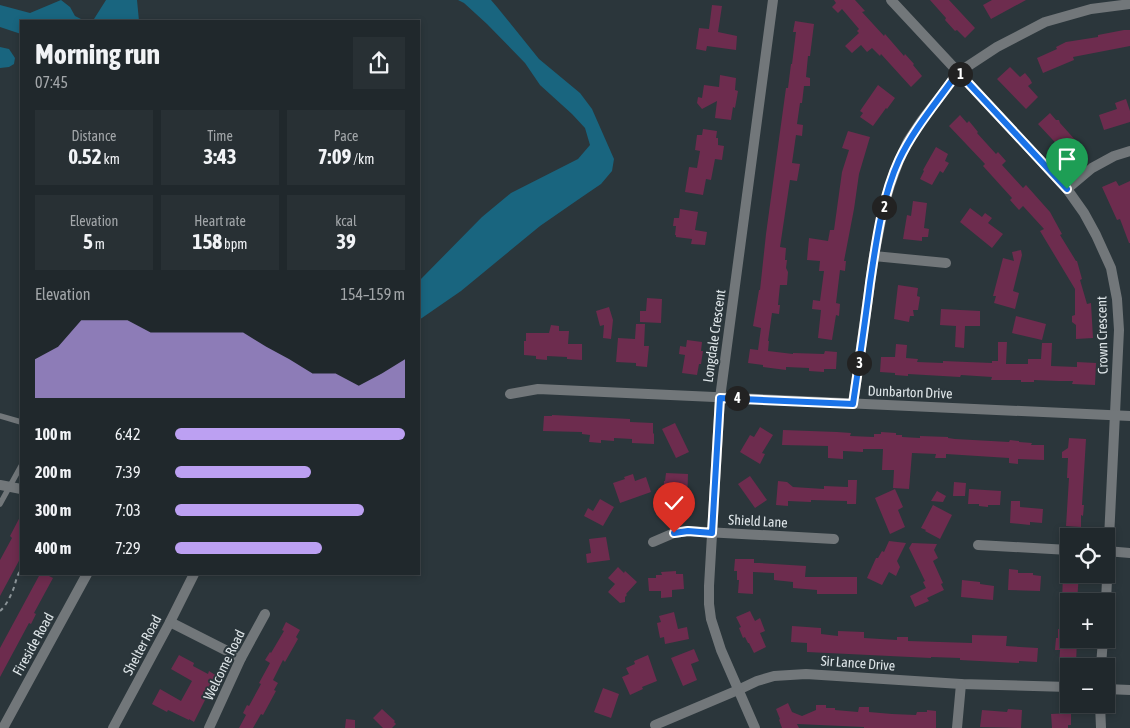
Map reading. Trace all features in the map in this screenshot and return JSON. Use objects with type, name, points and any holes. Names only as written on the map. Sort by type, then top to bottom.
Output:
[{"type":"street","name":"Longdale Crescent","points":[[755,728],[721,650],[708,604],[720,398],[773,0]]},
{"type":"street","name":"Crown Crescent","points":[[891,0],[1067,189],[1084,213],[1111,268],[1118,299],[1119,330],[1109,528]]},
{"type":"street","points":[[853,404],[874,256],[884,205],[898,163],[908,141],[922,120],[958,72],[997,47],[1045,22],[1090,4],[1130,4]]},
{"type":"street","points":[[1067,189],[1092,168],[1114,156],[1130,151]]},
{"type":"street","points":[[874,256],[946,263]]},
{"type":"street","name":"Dunbarton Drive","points":[[510,394],[538,388],[1130,416]]},
{"type":"street","points":[[5,486],[20,489]]},
{"type":"street","name":"Shield Lane","points":[[653,542],[674,533],[688,531],[834,539]]},
{"type":"street","points":[[978,546],[1060,550]]},
{"type":"street","points":[[1115,552],[1130,553]]},
{"type":"street","name":"Fireside Road","points":[[3,728],[86,575]]},
{"type":"street","name":"Shelter Road","points":[[113,728],[194,575]]},
{"type":"street","name":"Welcome Road","points":[[209,728],[241,658],[264,614]]},
{"type":"street","points":[[170,622],[241,658]]},
{"type":"street","name":"Sir Lance Drive","points":[[656,725],[757,681],[774,676],[806,674],[961,684],[1060,687]]},
{"type":"street","points":[[957,728],[961,684]]},
{"type":"street","points":[[1115,689],[1130,690]]},
{"type":"street","points":[[1100,713],[1100,728]]},
{"type":"lane","points":[[0,416],[20,422]]},
{"type":"lane","points":[[0,504],[5,486],[20,467]]},
{"type":"path","points":[[0,611],[4,608],[14,589],[20,571]]},
{"type":"water","points":[[61,0],[70,7],[75,16],[83,20],[20,20],[20,34],[0,27],[0,5],[30,13]]},
{"type":"water","points":[[106,0],[137,0],[139,20],[91,20],[94,19]]},
{"type":"water","points":[[458,0],[491,0],[539,59],[580,93],[592,109],[614,159],[612,171],[601,184],[540,226],[461,291],[420,319],[420,280],[482,217],[511,193],[578,159],[590,145],[585,128],[540,85],[525,63],[464,3]]},
{"type":"water","points":[[0,47],[9,49],[15,58],[14,64],[9,67],[0,68]]},
{"type":"building","points":[[834,0],[855,0],[865,11],[862,12],[904,56],[905,54],[922,76],[911,87],[881,54],[880,56],[872,48],[867,52],[861,45],[852,53],[845,46],[859,33],[857,31],[859,29],[842,9],[838,13],[832,7],[836,3]]},
{"type":"building","points":[[930,0],[949,0],[975,28],[965,38],[957,30],[955,31]]},
{"type":"building","points":[[992,0],[1026,0],[991,19],[983,5]]},
{"type":"building","points":[[712,5],[722,6],[718,32],[737,36],[736,50],[707,46],[706,51],[696,49],[699,28],[709,29]]},
{"type":"building","points":[[795,21],[814,24],[806,77],[810,78],[810,86],[804,86],[802,103],[800,103],[797,124],[803,125],[802,136],[796,135],[792,163],[800,164],[797,181],[790,180],[780,247],[786,248],[787,285],[780,285],[779,314],[772,313],[768,351],[793,354],[824,354],[825,351],[837,352],[836,369],[824,369],[824,372],[809,371],[809,368],[786,367],[786,370],[748,363],[750,349],[758,350],[761,328],[753,326],[760,290],[786,88],[788,88],[792,64],[796,32],[793,32]]},
{"type":"building","points":[[1130,30],[1130,46],[1073,57],[1074,60],[1043,73],[1037,58],[1057,49],[1056,47],[1066,42],[1098,37],[1098,35]]},
{"type":"building","points":[[1010,67],[1020,77],[1025,73],[1032,83],[1028,86],[1038,97],[1026,109],[997,79]]},
{"type":"building","points":[[720,75],[736,78],[735,90],[738,91],[731,120],[715,118],[717,101],[702,109],[697,103],[698,97],[702,98],[704,85],[719,87]]},
{"type":"building","points":[[878,85],[895,98],[873,126],[860,117],[863,113],[860,111]]},
{"type":"building","points":[[1126,99],[1130,111],[1130,122],[1104,130],[1099,115],[1117,109],[1115,103]]},
{"type":"building","points":[[1050,113],[1056,120],[1059,120],[1077,142],[1065,153],[1038,124]]},
{"type":"building","points":[[960,115],[967,123],[969,121],[996,154],[998,152],[1006,161],[1002,165],[1023,188],[1026,185],[1050,212],[1062,234],[1060,235],[1077,261],[1087,304],[1091,303],[1093,338],[1076,339],[1076,325],[1072,322],[1072,316],[1075,315],[1075,289],[1040,231],[1044,229],[1023,206],[1019,210],[1010,200],[1012,198],[983,166],[985,164],[949,126]]},
{"type":"building","points":[[703,129],[717,131],[718,145],[724,146],[722,160],[715,159],[711,180],[706,179],[703,195],[685,192],[689,167],[697,168],[700,151],[695,150],[697,135],[702,135]]},
{"type":"building","points":[[848,131],[870,137],[859,174],[844,261],[846,261],[845,271],[840,270],[836,303],[840,304],[839,316],[836,315],[832,340],[818,338],[821,310],[812,309],[813,300],[820,301],[824,271],[819,271],[820,261],[807,260],[809,238],[828,241],[830,230],[834,230],[842,172],[849,150],[842,148]]},
{"type":"building","points":[[936,147],[948,154],[945,161],[949,163],[943,173],[940,171],[932,185],[920,179]]},
{"type":"building","points":[[1116,181],[1119,186],[1130,181],[1130,243],[1120,219],[1117,220],[1102,187]]},
{"type":"building","points":[[913,201],[927,203],[924,228],[929,229],[928,237],[922,237],[922,241],[903,239],[907,215],[911,216]]},
{"type":"building","points":[[970,208],[982,217],[985,213],[992,218],[988,223],[1003,234],[992,248],[960,222]]},
{"type":"building","points":[[680,209],[698,212],[695,230],[707,232],[705,245],[691,244],[692,239],[676,237],[676,226],[673,226],[674,218],[679,218]]},
{"type":"building","points":[[1021,250],[1022,255],[1013,291],[1019,293],[1015,309],[994,303],[996,296],[993,296],[1003,258],[1014,261],[1012,252]]},
{"type":"building","points":[[898,285],[918,288],[917,296],[920,297],[918,310],[913,310],[914,316],[910,316],[909,322],[894,319]]},
{"type":"building","points":[[647,298],[662,299],[661,323],[640,322],[640,311],[646,311]]},
{"type":"building","points":[[609,307],[613,320],[611,339],[603,338],[604,325],[600,326],[596,311]]},
{"type":"building","points":[[941,309],[980,311],[980,326],[965,326],[964,348],[955,347],[956,326],[940,325]]},
{"type":"building","points":[[1016,316],[1046,324],[1042,340],[1012,333]]},
{"type":"building","points":[[636,324],[645,324],[644,346],[649,346],[647,367],[636,366],[636,363],[616,362],[618,338],[635,339]]},
{"type":"building","points":[[551,325],[559,326],[559,331],[569,331],[568,344],[582,344],[582,360],[547,356],[547,360],[536,359],[536,356],[524,355],[526,333],[549,333]]},
{"type":"building","points":[[687,340],[702,342],[701,351],[703,351],[697,375],[682,373],[685,355],[679,354],[680,346],[686,347]]},
{"type":"building","points":[[998,342],[1007,342],[1006,364],[1028,364],[1028,359],[1041,359],[1042,343],[1052,343],[1051,366],[1077,367],[1077,362],[1096,363],[1095,385],[1072,384],[1073,381],[1034,380],[1034,382],[1021,382],[1021,380],[991,380],[992,377],[908,374],[908,376],[880,372],[881,357],[895,357],[896,344],[907,345],[906,358],[918,359],[917,362],[992,363],[992,361],[998,361]]},
{"type":"building","points":[[544,416],[630,419],[630,422],[653,423],[654,444],[632,443],[632,439],[614,438],[614,441],[601,440],[601,443],[589,442],[590,435],[582,434],[582,432],[543,431]]},
{"type":"building","points":[[675,423],[689,452],[676,458],[662,429]]},
{"type":"building","points":[[760,427],[773,435],[762,453],[765,454],[760,464],[740,452],[750,435],[754,437]]},
{"type":"building","points":[[783,430],[851,433],[850,436],[874,437],[874,434],[881,434],[881,432],[896,433],[896,435],[902,435],[902,437],[920,438],[920,436],[1009,442],[1010,440],[1019,441],[1032,443],[1031,445],[1044,445],[1044,460],[1018,459],[1018,464],[1009,463],[1009,458],[946,454],[946,458],[935,458],[936,454],[912,453],[909,489],[893,488],[894,470],[882,470],[883,449],[863,449],[863,452],[843,451],[843,459],[828,458],[828,446],[782,445]]},
{"type":"building","points":[[1069,438],[1086,439],[1082,505],[1084,505],[1083,516],[1081,515],[1081,527],[1066,526],[1069,478],[1067,478],[1068,458],[1062,458],[1062,452],[1068,448]]},
{"type":"building","points":[[666,473],[688,474],[687,507],[669,506],[669,497],[663,496]]},
{"type":"building","points":[[633,474],[635,481],[646,477],[651,492],[620,503],[613,483]]},
{"type":"building","points":[[750,476],[767,500],[755,508],[738,484]]},
{"type":"building","points":[[848,480],[857,480],[856,504],[847,504],[847,501],[811,500],[811,502],[788,501],[788,506],[776,505],[778,481],[787,482],[793,487],[824,489],[824,486],[848,487]]},
{"type":"building","points":[[954,482],[966,483],[965,496],[953,496]]},
{"type":"building","points":[[895,489],[903,507],[898,510],[905,527],[890,534],[875,498]]},
{"type":"building","points":[[969,489],[1001,491],[1000,505],[988,505],[988,507],[979,506],[979,504],[968,504]]},
{"type":"building","points":[[937,491],[946,496],[943,502],[931,501]]},
{"type":"building","points":[[600,499],[614,507],[603,526],[584,516],[588,508],[593,511]]},
{"type":"building","points":[[1011,501],[1020,501],[1020,507],[1043,509],[1042,523],[1030,522],[1030,525],[1010,523]]},
{"type":"building","points":[[933,505],[952,515],[940,539],[921,528]]},
{"type":"building","points":[[20,517],[20,559],[0,596],[0,560],[12,538],[10,536]]},
{"type":"building","points":[[606,537],[610,560],[587,563],[586,554],[591,553],[589,539]]},
{"type":"building","points":[[889,541],[906,543],[897,561],[900,567],[896,576],[889,572],[882,585],[867,578],[876,558],[878,558],[882,551],[884,552]]},
{"type":"building","points":[[912,543],[937,544],[934,550],[938,558],[933,561],[943,583],[941,584],[944,590],[927,598],[929,601],[915,607],[910,596],[926,588],[923,582],[925,581],[909,548]]},
{"type":"building","points":[[735,559],[754,559],[754,563],[806,566],[805,577],[857,577],[857,594],[817,594],[817,590],[793,588],[793,582],[774,580],[774,573],[753,572],[753,594],[738,593],[739,580],[737,580],[737,571],[734,571]]},
{"type":"building","points":[[618,567],[637,582],[626,594],[625,602],[620,603],[608,592],[615,584],[608,578]]},
{"type":"building","points":[[1009,569],[1018,570],[1018,573],[1033,573],[1033,575],[1041,576],[1040,591],[1008,590]]},
{"type":"building","points":[[676,571],[676,574],[683,574],[684,589],[672,590],[672,597],[661,598],[661,591],[649,591],[648,578],[656,578],[656,575],[662,575],[661,572]]},
{"type":"building","points":[[39,575],[47,575],[53,578],[34,613],[36,614],[31,624],[29,623],[0,677],[0,648]]},
{"type":"building","points":[[962,580],[994,586],[993,600],[961,597]]},
{"type":"building","points":[[1063,583],[1078,583],[1078,593],[1062,593]]},
{"type":"building","points":[[750,611],[755,621],[760,618],[765,631],[760,633],[766,647],[754,653],[745,637],[743,638],[739,628],[741,627],[736,617]]},
{"type":"building","points":[[674,612],[678,629],[687,627],[689,639],[665,644],[664,637],[660,638],[657,623],[661,622],[659,616]]},
{"type":"building","points":[[286,622],[300,630],[296,637],[298,639],[285,662],[283,660],[273,680],[278,683],[274,690],[276,691],[263,715],[261,714],[253,728],[239,728],[246,715],[243,713],[261,684],[259,683],[270,663],[265,660],[284,631],[282,630]]},
{"type":"building","points":[[792,626],[821,628],[821,634],[838,636],[838,631],[864,632],[864,638],[897,640],[897,637],[908,637],[908,641],[972,643],[972,635],[1007,636],[1006,646],[1038,648],[1037,662],[1019,661],[1019,663],[960,660],[960,658],[807,652],[807,643],[791,642]]},
{"type":"building","points":[[1058,629],[1060,629],[1060,648],[1077,648],[1076,658],[1060,658],[1059,663],[1060,650],[1055,650],[1056,638],[1058,638]]},
{"type":"building","points":[[694,649],[699,661],[691,664],[697,680],[683,686],[671,658]]},
{"type":"building","points":[[179,655],[194,663],[193,666],[208,674],[209,671],[220,678],[210,695],[208,694],[194,722],[152,704],[160,689],[181,701],[192,681],[171,669]]},
{"type":"building","points":[[648,655],[657,681],[642,687],[643,689],[630,695],[622,677],[629,674],[626,668],[635,664],[634,661]]},
{"type":"building","points":[[603,688],[619,694],[611,718],[594,712]]},
{"type":"building","points":[[788,703],[792,712],[802,716],[816,710],[816,705],[826,705],[826,708],[835,708],[835,710],[858,712],[859,707],[869,707],[869,712],[892,714],[916,715],[917,712],[927,712],[927,710],[936,711],[936,728],[864,728],[797,724],[799,728],[782,728],[776,709]]},
{"type":"building","points":[[382,709],[395,721],[396,724],[392,728],[383,728],[373,718]]},
{"type":"building","points":[[1008,709],[1022,710],[1021,728],[980,727],[982,710],[1007,712]]},
{"type":"building","points":[[1071,713],[1071,725],[1068,725],[1068,728],[1052,728],[1051,714]]},
{"type":"building","points":[[346,719],[355,720],[355,728],[345,728]]},
{"type":"route","points":[[674,533],[688,531],[712,533],[720,398],[853,404],[878,231],[890,185],[908,141],[958,72],[1067,189]]}]
